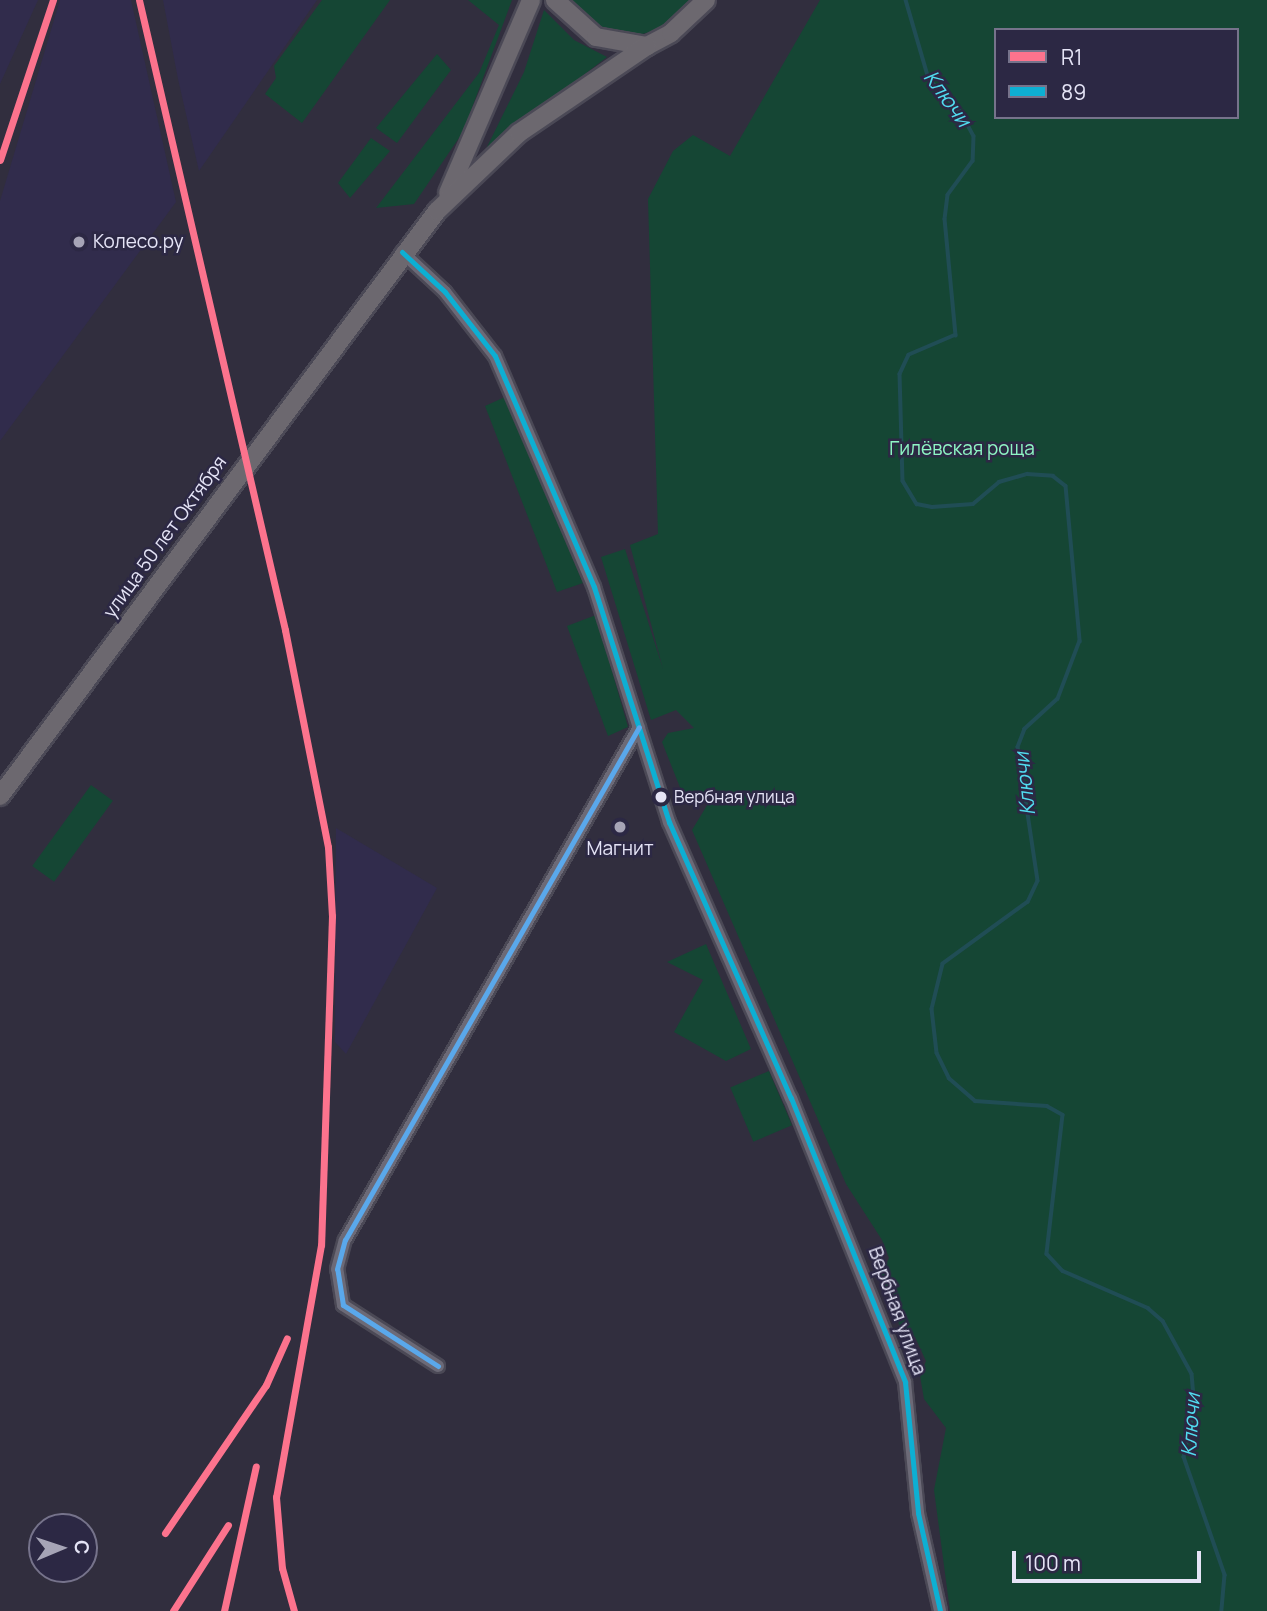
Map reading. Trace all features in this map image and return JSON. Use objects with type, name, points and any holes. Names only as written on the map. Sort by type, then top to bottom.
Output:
[{"type":"main road","points":[[442,205],[482,127],[531,0]]},
{"type":"main road","points":[[555,0],[596,37],[647,46]]},
{"type":"main road","points":[[442,205],[519,133],[701,7],[717,0]]},
{"type":"main road","name":"улица 50 лет Октября","points":[[0,796],[402,252],[442,205]]},
{"type":"street","name":"Вербная улица","points":[[402,252],[481,337],[525,417],[594,587],[669,822],[803,1127],[905,1382],[918,1513],[940,1611]]},
{"type":"street","points":[[438,1366],[343,1305],[337,1269],[345,1240],[639,727]]},
{"type":"shaded area","points":[[0,0],[38,0],[0,84]]},
{"type":"shaded area","points":[[60,0],[131,0],[176,202],[0,441],[0,201]]},
{"type":"shaded area","points":[[163,0],[317,0],[199,171],[178,79]]},
{"type":"shaded area","points":[[336,828],[437,888],[346,1054],[335,1042]]},
{"type":"green space","points":[[322,0],[390,0],[302,123],[265,94],[276,78],[274,66]]},
{"type":"green space","points":[[468,0],[512,0],[463,132],[414,204],[376,208],[479,73],[499,25]]},
{"type":"green space","points":[[569,0],[695,0],[662,29],[638,35],[602,29]]},
{"type":"green space","name":"Гилёвская роща","points":[[820,0],[1267,0],[1267,1611],[950,1611],[934,1490],[946,1428],[924,1399],[920,1376],[926,1361],[915,1337],[903,1334],[880,1277],[889,1258],[882,1240],[846,1184],[692,830],[717,789],[685,800],[662,742],[668,733],[694,728],[676,710],[651,720],[601,557],[625,549],[663,669],[630,545],[658,534],[648,199],[673,151],[693,135],[730,156]]},
{"type":"green space","points":[[544,10],[574,40],[607,57],[485,151],[524,72]]},
{"type":"green space","points":[[437,54],[451,70],[397,143],[376,128]]},
{"type":"green space","points":[[371,138],[390,151],[350,198],[338,183]]},
{"type":"green space","points":[[505,397],[583,583],[557,592],[485,406]]},
{"type":"green space","points":[[596,615],[628,727],[608,736],[567,626]]},
{"type":"green space","points":[[91,785],[113,801],[54,882],[32,866]]},
{"type":"green space","points":[[706,944],[751,1049],[726,1061],[674,1032],[703,980],[667,962]]},
{"type":"green space","points":[[769,1071],[792,1125],[753,1142],[730,1087]]},
{"type":"waterway","name":"Ключи","points":[[906,0],[929,79],[961,112],[974,136],[973,161],[948,195],[945,219],[956,335],[909,355],[900,374],[903,481],[917,504],[932,507],[973,504],[999,482],[1027,474],[1053,476],[1066,486],[1080,641],[1058,699],[1025,729],[1018,747],[1038,881],[1028,902],[943,964],[932,1009],[937,1053],[949,1078],[975,1101],[1047,1106],[1063,1115],[1047,1254],[1063,1271],[1148,1308],[1163,1321],[1192,1374],[1195,1407],[1184,1457],[1225,1575],[1222,1611]]},
{"type":"transit line","name":"R1","points":[[0,160],[53,0]]},
{"type":"transit line","name":"R1","points":[[139,0],[285,630],[328,847],[332,916],[321,1245],[276,1497],[282,1568],[294,1611]]},
{"type":"transit line","name":"89","points":[[402,252],[445,292],[495,356],[594,587],[669,822],[791,1098],[905,1382],[918,1513],[940,1611]]},
{"type":"transit line","points":[[438,1366],[343,1305],[337,1269],[345,1240],[639,727]]},
{"type":"transit line","name":"R1","points":[[165,1533],[266,1385],[287,1338]]},
{"type":"transit line","name":"R1","points":[[224,1611],[256,1466]]},
{"type":"transit line","name":"R1","points":[[173,1611],[228,1525]]},
{"type":"place","name":"Колесо.ру","points":[[79,242]]},
{"type":"place","name":"Вербная улица","points":[[661,797]]},
{"type":"place","name":"Магнит","points":[[620,827]]}]
